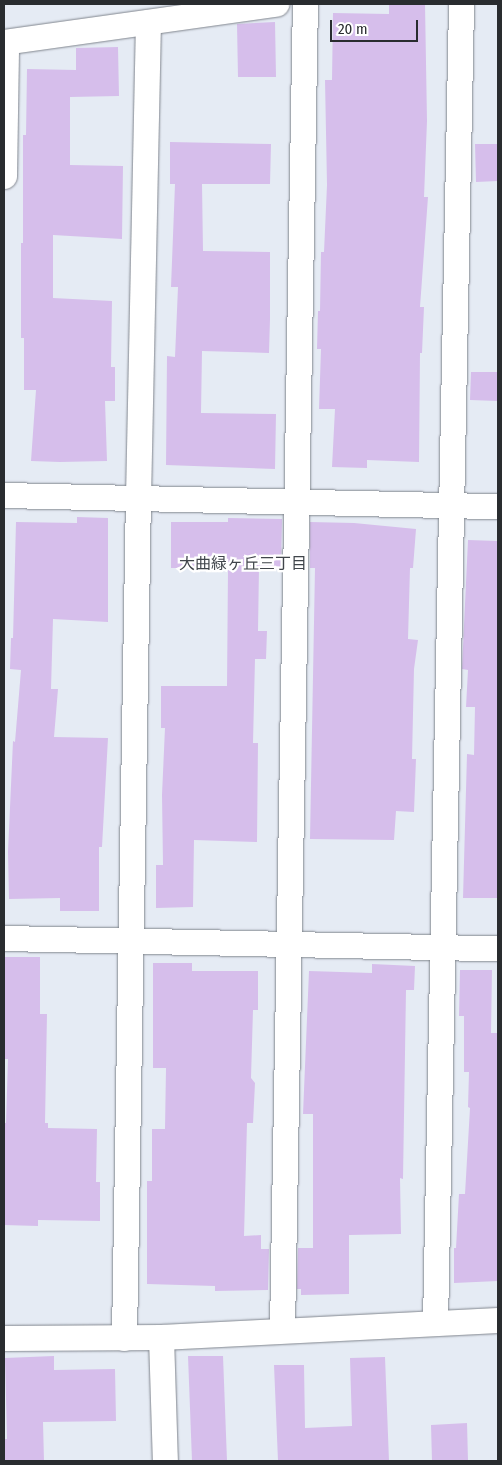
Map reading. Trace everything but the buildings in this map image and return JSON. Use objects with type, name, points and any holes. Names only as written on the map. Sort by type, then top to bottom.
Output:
[{"type":"street","points":[[4,176],[5,42],[276,4]]},
{"type":"street","points":[[282,1330],[306,4]]},
{"type":"street","points":[[435,1323],[461,4]]},
{"type":"street","points":[[124,1338],[148,22]]},
{"type":"street","points":[[4,495],[498,506]]},
{"type":"street","points":[[4,938],[498,948]]},
{"type":"street","points":[[4,1338],[161,1337],[498,1320]]},
{"type":"street","points":[[161,1337],[165,1461]]},
{"type":"district","name":"大曲緑ヶ丘三丁目","points":[[243,564]]}]
